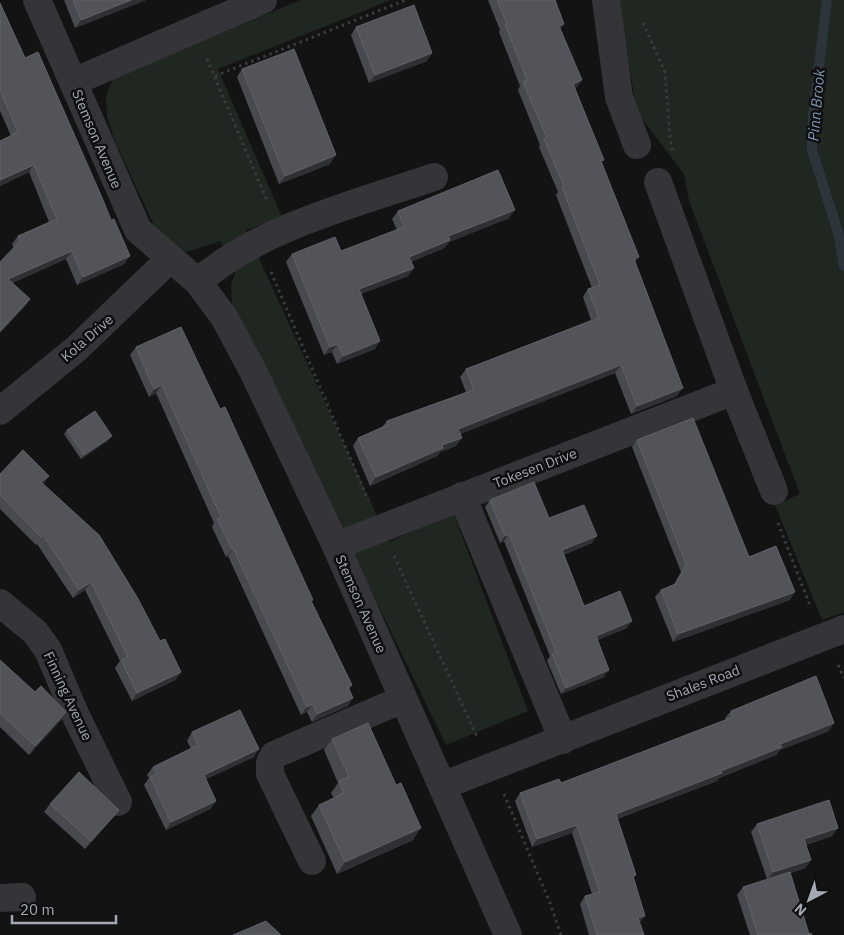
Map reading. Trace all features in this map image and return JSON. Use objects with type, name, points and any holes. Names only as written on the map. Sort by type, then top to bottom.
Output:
[{"type":"street","points":[[37,0],[73,82]]},
{"type":"street","name":"Stemson Avenue","points":[[263,0],[192,29],[73,82],[138,230],[198,282],[224,317],[253,372],[336,546],[508,935]]},
{"type":"street","points":[[606,0],[618,97],[637,145]]},
{"type":"street","points":[[198,282],[216,266],[269,237],[434,177]]},
{"type":"street","points":[[658,182],[691,268],[734,391],[774,491]]},
{"type":"street","name":"Kola Drive","points":[[0,411],[76,349],[170,259]]},
{"type":"street","name":"Tokesen Drive","points":[[336,546],[734,391]]},
{"type":"street","points":[[462,496],[563,740]]},
{"type":"street","name":"Finning Avenue","points":[[0,603],[35,632],[48,650],[76,716],[118,802]]},
{"type":"street","name":"Shales Road","points":[[442,786],[563,740],[689,688],[839,632]]},
{"type":"street","points":[[312,861],[270,774],[270,762],[274,755],[403,699]]},
{"type":"path","points":[[215,76],[406,0]]},
{"type":"path","points":[[192,29],[215,76],[269,237],[380,528],[491,767],[539,876],[561,935]]},
{"type":"path","points":[[774,491],[771,504],[839,632],[844,678]]},
{"type":"shaded area","points":[[300,0],[391,0],[218,69],[282,217],[246,230],[389,542],[453,512],[528,711],[446,745],[232,305],[231,284],[237,267],[220,241],[187,252],[175,248],[158,234],[114,139],[107,115],[106,96],[113,79]]},
{"type":"shaded area","points":[[618,0],[844,0],[844,612],[822,620],[775,505],[800,494],[689,201],[684,174],[637,112]]},
{"type":"building","points":[[73,0],[131,0],[81,20]]},
{"type":"building","points":[[497,0],[555,0],[564,24],[559,26],[582,80],[573,84],[604,160],[601,161],[639,257],[634,259],[683,388],[637,406],[621,365],[458,429],[462,438],[442,445],[443,448],[376,477],[358,438],[388,425],[387,421],[474,390],[466,369],[599,318],[588,289],[600,285],[562,187],[564,186],[544,139],[547,138],[523,82],[527,80]]},
{"type":"building","points":[[0,3],[25,58],[38,52],[111,220],[114,219],[130,256],[83,277],[72,251],[8,279],[30,299],[0,331],[0,262],[20,241],[18,236],[57,219],[34,165],[0,180],[0,141],[18,132],[0,90]]},
{"type":"building","points":[[414,5],[432,53],[375,75],[356,27]]},
{"type":"building","points":[[294,49],[336,155],[285,176],[242,69]]},
{"type":"building","points":[[498,170],[515,210],[448,236],[450,240],[409,257],[414,268],[359,289],[380,341],[343,356],[338,344],[330,347],[292,254],[335,237],[341,251],[404,227],[398,211]]},
{"type":"building","points":[[181,327],[220,409],[225,407],[313,600],[311,601],[352,685],[348,687],[353,698],[317,714],[313,704],[307,707],[233,548],[217,519],[221,517],[162,385],[154,389],[136,347]]},
{"type":"building","points":[[95,411],[112,436],[84,455],[67,430]]},
{"type":"building","points":[[693,418],[749,557],[776,546],[795,592],[678,634],[661,590],[676,584],[686,564],[637,440]]},
{"type":"building","points":[[23,450],[49,476],[41,482],[99,535],[137,597],[160,641],[165,639],[181,672],[137,693],[121,660],[128,657],[91,582],[79,590],[43,535],[41,537],[0,495],[0,474]]},
{"type":"building","points":[[534,482],[549,518],[584,505],[597,536],[562,550],[584,606],[620,591],[632,621],[596,636],[609,670],[566,688],[552,654],[556,652],[509,534],[505,536],[490,500]]},
{"type":"building","points":[[0,660],[35,692],[41,686],[66,712],[35,746],[0,713]]},
{"type":"building","points":[[816,676],[834,723],[780,744],[782,747],[721,771],[722,773],[616,814],[636,875],[633,876],[645,916],[638,918],[644,935],[597,935],[585,896],[600,892],[577,825],[537,839],[520,793],[559,779],[561,783],[733,717],[731,711]]},
{"type":"building","points":[[240,710],[259,749],[204,775],[216,801],[171,822],[150,777],[157,774],[153,767],[198,745],[192,732]]},
{"type":"building","points":[[368,723],[396,785],[401,783],[421,828],[345,862],[319,805],[344,793],[339,781],[349,777],[332,739]]},
{"type":"building","points":[[79,772],[119,810],[91,841],[50,804]]},
{"type":"building","points":[[829,800],[838,828],[804,839],[811,860],[773,872],[757,824]]},
{"type":"building","points":[[790,872],[809,934],[811,933],[812,935],[758,935],[743,887]]},
{"type":"building","points":[[266,921],[281,935],[233,935]]},
{"type":"waterway","name":"Pinn Brook","points":[[827,0],[813,115],[812,150],[838,232],[844,266]]}]
